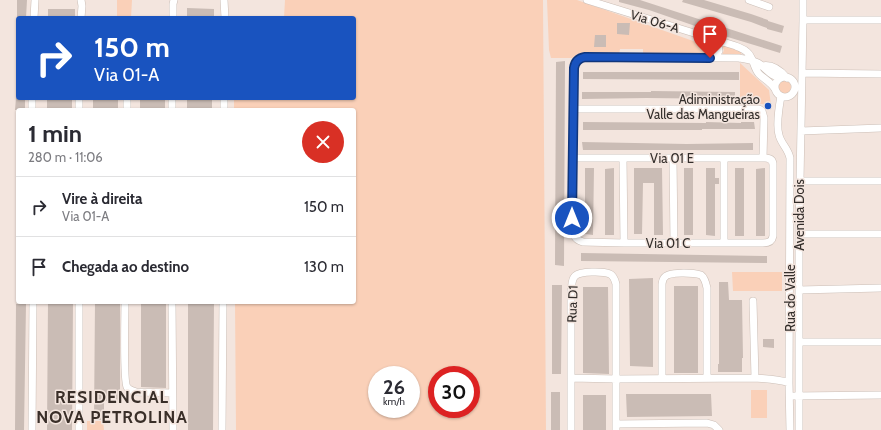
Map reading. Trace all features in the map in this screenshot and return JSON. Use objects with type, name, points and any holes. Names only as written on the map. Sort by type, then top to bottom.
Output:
[{"type":"street","name":"Via 06-A","points":[[587,0],[746,50],[753,61],[762,66],[770,66],[782,73],[784,78]]},
{"type":"street","points":[[749,0],[769,7]]},
{"type":"street","name":"Avenida Dois","points":[[799,430],[799,234],[803,0]]},
{"type":"street","points":[[225,1],[225,16]]},
{"type":"street","points":[[34,2],[34,16]]},
{"type":"street","points":[[173,2],[173,16]]},
{"type":"street","points":[[81,3],[81,16]]},
{"type":"street","points":[[803,20],[881,20]]},
{"type":"street","points":[[710,58],[716,56],[719,52],[718,44],[713,39]]},
{"type":"street","points":[[573,158],[574,64],[578,60],[585,57],[742,59],[753,61],[754,68],[772,84],[778,95],[787,97],[790,96],[794,91],[794,84],[792,81],[784,78],[776,82],[775,89]]},
{"type":"street","points":[[802,73],[881,74]]},
{"type":"street","name":"Rua do Valle","points":[[781,96],[778,134],[787,149],[790,158],[790,430]]},
{"type":"street","points":[[574,109],[754,108],[761,110],[763,113],[763,158]]},
{"type":"street","points":[[801,131],[881,128]]},
{"type":"street","name":"Via 01 E","points":[[573,158],[767,158],[771,160],[774,165],[772,240]]},
{"type":"street","name":"Via 01 C","points":[[573,158],[573,226],[575,236],[581,242],[763,243],[772,240]]},
{"type":"street","points":[[623,158],[624,243]]},
{"type":"street","points":[[673,158],[674,243]]},
{"type":"street","points":[[724,158],[724,243]]},
{"type":"street","points":[[800,181],[881,181]]},
{"type":"street","points":[[799,234],[881,234]]},
{"type":"street","name":"Rua D1","points":[[570,430],[572,291],[575,276],[583,273],[604,273],[610,274],[615,278],[617,379],[616,427]]},
{"type":"street","points":[[662,378],[662,284],[666,276],[687,273],[702,275],[706,282],[707,378]]},
{"type":"street","points":[[799,290],[881,288]]},
{"type":"street","points":[[753,301],[754,378]]},
{"type":"street","points":[[32,430],[33,304]]},
{"type":"street","points":[[79,304],[79,430]]},
{"type":"street","points":[[125,304],[126,386],[130,390],[136,392],[172,393]]},
{"type":"street","points":[[172,304],[173,430]]},
{"type":"street","points":[[222,430],[223,304]]},
{"type":"street","points":[[799,342],[881,342]]},
{"type":"street","points":[[571,378],[754,378],[779,380],[789,383]]},
{"type":"street","points":[[790,396],[881,395]]},
{"type":"street","points":[[616,427],[697,423],[712,424],[719,430]]},
{"type":"shaded area","points":[[117,0],[132,0],[131,16],[117,16]]},
{"type":"shaded area","points":[[285,0],[543,0],[546,430],[236,430],[235,304],[356,304],[356,108],[234,108],[234,100],[356,100],[356,16],[284,16]]},
{"type":"shaded area","points":[[547,0],[577,0],[713,48],[715,52],[714,54],[643,56],[643,49],[620,49],[619,55],[578,54],[572,58],[551,58],[549,50]]},
{"type":"shaded area","points":[[722,44],[742,51],[741,54],[722,55],[724,50]]},
{"type":"shaded area","points":[[740,63],[769,90],[771,105],[740,102]]},
{"type":"shaded area","points":[[784,80],[789,82],[791,87],[789,92],[784,94],[779,92],[777,87],[779,82]]},
{"type":"shaded area","points":[[732,272],[782,272],[782,291],[733,291]]},
{"type":"shaded area","points":[[751,390],[767,390],[767,418],[751,418]]},
{"type":"shaded area","points":[[87,421],[103,421],[104,430],[87,430]]},
{"type":"building","points":[[17,0],[27,0],[26,16],[17,16]]},
{"type":"building","points":[[619,0],[640,0],[782,46],[780,53],[698,28],[649,10],[619,2]]},
{"type":"building","points":[[683,0],[704,0],[751,14],[784,26],[782,33],[767,29],[751,22],[682,2]]},
{"type":"building","points":[[187,8],[214,9],[214,16],[187,16]]},
{"type":"building","points":[[48,9],[75,9],[75,16],[48,16]]},
{"type":"building","points":[[617,23],[630,23],[629,35],[617,34]]},
{"type":"building","points":[[595,35],[606,35],[606,47],[594,47]]},
{"type":"building","points":[[565,61],[564,266],[555,265],[556,62]]},
{"type":"building","points":[[583,72],[739,72],[739,80],[583,79]]},
{"type":"building","points":[[582,92],[735,92],[735,99],[582,99]]},
{"type":"building","points":[[16,98],[16,100],[25,100],[25,108],[16,108],[15,110]]},
{"type":"building","points":[[47,100],[72,100],[72,108],[47,108]]},
{"type":"building","points":[[93,100],[118,100],[118,108],[93,108]]},
{"type":"building","points":[[140,100],[165,100],[165,108],[140,108]]},
{"type":"building","points":[[187,100],[212,100],[212,108],[187,108]]},
{"type":"building","points":[[583,122],[754,122],[755,129],[583,130]]},
{"type":"building","points":[[582,142],[687,144],[753,143],[753,150],[583,150]]},
{"type":"building","points":[[585,168],[594,168],[593,235],[585,234]]},
{"type":"building","points":[[614,168],[614,235],[605,235],[605,169]]},
{"type":"building","points":[[634,168],[662,168],[663,235],[654,235],[654,183],[643,183],[642,234],[634,234]]},
{"type":"building","points":[[684,168],[693,168],[693,235],[684,235]]},
{"type":"building","points":[[706,168],[715,168],[715,178],[719,178],[719,184],[715,184],[715,236],[706,235]]},
{"type":"building","points":[[735,168],[744,168],[744,236],[735,236]]},
{"type":"building","points":[[765,168],[765,236],[756,236],[756,169]]},
{"type":"building","points":[[581,253],[767,256],[767,263],[581,261]]},
{"type":"building","points":[[653,278],[653,367],[630,366],[629,279]]},
{"type":"building","points":[[719,282],[728,282],[729,300],[742,300],[742,372],[718,372]]},
{"type":"building","points":[[552,285],[562,285],[561,374],[552,374]]},
{"type":"building","points":[[674,286],[698,286],[698,373],[674,373]]},
{"type":"building","points":[[583,287],[608,287],[609,374],[583,373]]},
{"type":"building","points":[[16,304],[26,304],[24,430],[15,430]]},
{"type":"building","points":[[48,304],[73,304],[72,430],[47,430]]},
{"type":"building","points":[[95,304],[120,304],[120,401],[104,401],[104,420],[94,420]]},
{"type":"building","points":[[141,304],[166,304],[166,388],[141,387]]},
{"type":"building","points":[[188,304],[214,304],[213,430],[188,430]]},
{"type":"building","points":[[763,339],[774,339],[774,348],[763,347]]},
{"type":"building","points":[[551,392],[560,392],[560,430],[551,430]]},
{"type":"building","points":[[626,394],[711,394],[712,416],[627,417]]},
{"type":"building","points":[[583,395],[606,395],[606,430],[583,430]]},
{"type":"place","name":"Adiministração Valle das Mangueiras","points":[[768,106]]},
{"type":"district","name":"RESIDENCIAL NOVA PETROLINA","points":[[112,407]]},
{"type":"route","points":[[572,218],[575,62],[585,57],[710,58]]}]
